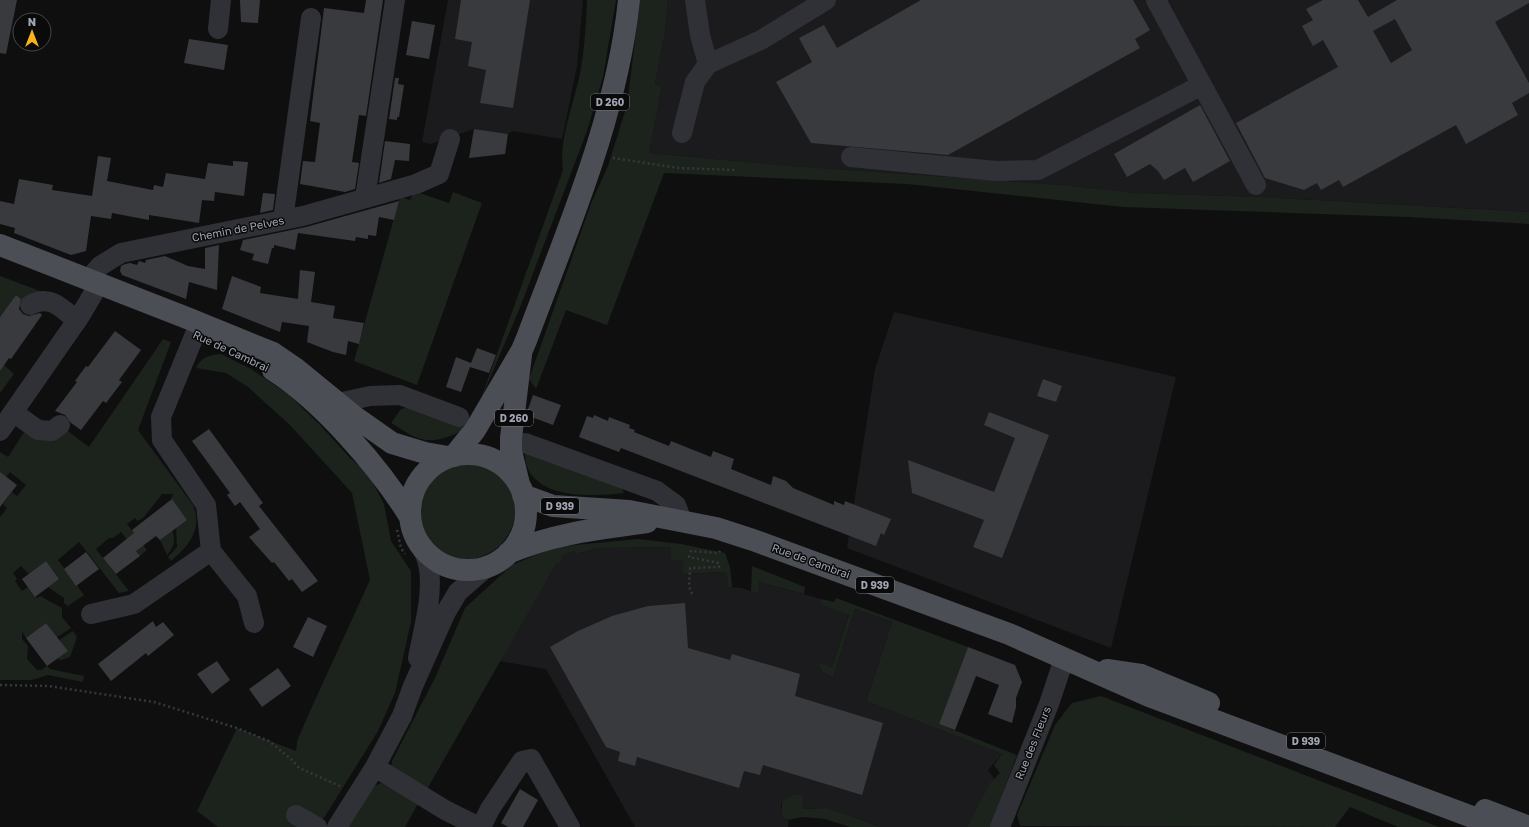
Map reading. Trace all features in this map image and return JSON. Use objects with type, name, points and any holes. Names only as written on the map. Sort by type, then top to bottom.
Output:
[{"type":"main road","name":"D 260","points":[[451,456],[475,430],[522,350],[608,110],[626,32],[629,0]]},
{"type":"main road","name":"Rue de Cambrai","points":[[0,245],[194,334],[260,362],[283,376],[325,414],[385,480],[403,523]]},
{"type":"main road","name":"Rue de Cambrai","points":[[0,259],[91,287],[246,341],[272,353],[295,368],[354,417],[392,442],[425,453],[451,456]]},
{"type":"main road","name":"D 260","points":[[521,490],[511,451],[511,438],[522,350]]},
{"type":"main road","points":[[470,454],[485,457],[499,463],[510,473],[521,490],[526,516],[524,526],[515,545],[508,553],[488,566],[464,569],[452,567],[414,551],[413,530],[403,523],[416,486],[429,468],[451,456],[470,454]]},
{"type":"main road","name":"Rue de Cambrai","points":[[521,490],[553,506],[629,511],[716,528],[760,542],[1009,634],[1072,662]]},
{"type":"main road","name":"Rue de Cambrai","points":[[508,553],[535,541],[598,528],[674,520]]},
{"type":"main road","name":"D 939","points":[[1072,662],[1141,675],[1264,725],[1529,827]]},
{"type":"main road","name":"D 939","points":[[1072,662],[1149,696],[1499,827]]},
{"type":"street","points":[[218,29],[221,0]]},
{"type":"street","points":[[365,198],[395,0]]},
{"type":"street","points":[[695,0],[700,35],[708,64]]},
{"type":"street","points":[[682,133],[694,82],[708,64],[761,40],[826,0]]},
{"type":"street","points":[[1156,0],[1256,186]]},
{"type":"street","points":[[283,220],[311,18]]},
{"type":"street","points":[[851,157],[996,171],[1038,170],[1202,85]]},
{"type":"street","name":"Chemin de Pelves","points":[[0,431],[78,320],[100,266],[121,253],[303,216],[416,184],[440,174],[450,139]]},
{"type":"street","points":[[30,305],[43,300],[53,302],[78,320]]},
{"type":"street","points":[[194,334],[161,417],[162,440],[206,505],[211,551],[246,596],[254,623]]},
{"type":"street","points":[[338,403],[370,396],[400,396],[459,417]]},
{"type":"street","points":[[13,412],[38,430],[52,431],[60,425]]},
{"type":"street","points":[[525,442],[656,491],[676,505],[674,520]]},
{"type":"street","points":[[91,614],[134,604],[211,551]]},
{"type":"street","points":[[413,686],[426,615],[429,583],[429,568],[414,551]]},
{"type":"street","points":[[337,827],[375,767],[402,716],[413,686],[446,612],[458,592],[488,566]]},
{"type":"street","name":"Rue des Fleurs","points":[[1001,827],[1049,704],[1072,662]]},
{"type":"street","points":[[375,767],[445,810],[480,827],[490,809],[522,761],[531,759],[570,827]]},
{"type":"street","points":[[296,815],[317,827]]},
{"type":"path","points":[[594,152],[622,160],[679,168],[735,170]]},
{"type":"path","points":[[403,523],[401,548],[414,551]]},
{"type":"path","points":[[692,594],[690,586],[690,568],[719,567],[719,564],[689,557],[691,551],[719,553],[721,548]]},
{"type":"path","points":[[0,685],[48,686],[154,702],[237,728],[268,741],[292,760],[299,768],[348,790]]},
{"type":"shaded area","points":[[448,0],[583,0],[577,66],[562,139],[513,131],[508,134],[474,129],[431,144],[422,142]]},
{"type":"shaded area","points":[[587,0],[616,0],[603,77],[587,131],[521,305],[479,404],[563,170],[563,145],[568,119],[579,80],[585,34]]},
{"type":"shaded area","points":[[640,0],[668,0],[665,32],[655,84],[662,86],[649,153],[790,166],[1063,185],[1135,193],[1261,197],[1529,212],[1529,224],[1409,217],[1123,207],[907,184],[664,173],[607,325],[566,310],[536,389],[529,379],[592,201],[608,166],[627,105]]},
{"type":"shaded area","points":[[668,0],[1529,0],[1529,212],[1261,197],[1135,193],[1063,185],[790,166],[649,153],[662,86],[655,84],[665,32]]},
{"type":"shaded area","points":[[414,191],[449,203],[453,192],[482,203],[417,385],[354,361],[400,197],[410,200]]},
{"type":"shaded area","points":[[0,276],[51,295],[25,302],[16,295],[0,317]]},
{"type":"shaded area","points":[[894,312],[1176,377],[1111,648],[847,548],[875,369]]},
{"type":"shaded area","points":[[163,339],[171,342],[138,430],[193,505],[196,514],[196,522],[195,529],[189,543],[171,561],[168,557],[177,547],[176,527],[187,520],[171,499],[173,494],[162,494],[144,517],[138,521],[135,518],[127,524],[147,550],[140,556],[121,532],[113,538],[109,538],[96,549],[129,591],[119,593],[79,542],[58,560],[84,595],[68,606],[64,603],[64,598],[48,587],[59,579],[46,561],[29,574],[21,566],[13,573],[17,579],[15,581],[22,591],[28,587],[37,598],[40,596],[62,608],[62,617],[71,628],[57,637],[46,623],[26,638],[22,632],[22,639],[28,646],[27,659],[37,670],[41,670],[47,666],[50,669],[84,676],[83,682],[48,675],[32,680],[0,680],[0,517],[7,508],[3,504],[12,492],[17,496],[26,485],[10,472],[6,477],[0,472],[0,452],[8,457],[26,429],[65,429],[89,447]]},
{"type":"shaded area","points":[[221,354],[251,369],[289,395],[321,426],[350,458],[367,472],[384,504],[391,541],[411,571],[411,622],[395,693],[378,731],[324,818],[317,820],[311,827],[218,827],[197,811],[237,728],[296,751],[297,741],[370,580],[352,493],[290,425],[248,387],[226,373],[196,368],[206,357]]},
{"type":"shaded area","points":[[4,365],[14,374],[0,393],[0,371]]},
{"type":"shaded area","points":[[413,406],[463,424],[463,430],[446,438],[427,440],[412,436],[391,423],[401,409]]},
{"type":"shaded area","points":[[525,450],[621,488],[624,493],[594,495],[577,494],[561,492],[546,487],[534,478],[527,466]]},
{"type":"shaded area","points":[[466,461],[485,465],[501,475],[511,491],[515,510],[511,529],[501,545],[485,555],[466,559],[447,555],[431,545],[421,529],[417,510],[421,491],[431,475],[447,465]]},
{"type":"shaded area","points":[[172,530],[174,543],[167,555],[160,540]]},
{"type":"shaded area","points":[[638,539],[681,544],[725,553],[730,567],[732,587],[728,587],[726,572],[683,574],[683,561],[671,559],[671,547],[598,548],[576,554],[574,551],[561,556],[563,561],[556,564],[426,791],[392,769],[392,761],[435,678],[465,608],[512,565],[554,547]]},
{"type":"shaded area","points":[[671,547],[683,561],[684,574],[726,572],[728,587],[742,588],[757,593],[759,582],[821,599],[824,606],[849,614],[832,667],[820,663],[822,670],[826,675],[833,677],[855,609],[892,622],[866,701],[1002,754],[988,770],[994,778],[967,827],[880,827],[828,808],[802,809],[802,795],[793,795],[782,801],[781,806],[784,818],[788,820],[788,827],[635,827],[546,669],[499,661],[556,564],[563,561],[560,556],[574,550],[576,554],[598,548]]},
{"type":"shaded area","points":[[752,566],[805,587],[804,594],[759,582],[758,593],[751,591]]},
{"type":"shaded area","points":[[836,598],[968,647],[939,724],[1017,755],[990,827],[967,827],[990,783],[1000,773],[994,765],[1002,754],[866,701],[892,622],[855,609],[833,677],[826,674],[822,670],[820,663],[832,667],[849,615],[824,606],[820,601],[821,599],[834,602]]},
{"type":"shaded area","points":[[73,631],[77,637],[70,657],[61,660],[57,659],[67,651],[59,640]]},
{"type":"shaded area","points":[[1101,696],[1439,827],[1398,827],[1350,807],[1335,827],[1020,826],[1017,815],[1055,725],[1072,703]]},
{"type":"shaded area","points":[[384,782],[419,802],[405,827],[347,827],[371,787]]},
{"type":"shaded area","points":[[793,795],[803,795],[802,809],[828,808],[880,827],[850,827],[825,819],[802,817],[788,820],[784,818],[782,813],[782,801]]},
{"type":"building","points":[[0,0],[17,0],[15,12],[12,12],[12,25],[6,54],[0,53]]},
{"type":"building","points":[[240,0],[260,0],[258,23],[241,22]]},
{"type":"building","points":[[366,0],[383,0],[366,116],[359,115],[352,162],[359,163],[355,189],[345,192],[300,184],[303,161],[315,162],[320,123],[310,121],[324,8],[364,13]]},
{"type":"building","points":[[461,0],[530,0],[513,108],[480,103],[486,70],[468,66],[472,42],[455,39]]},
{"type":"building","points":[[921,0],[1133,0],[1150,30],[1135,39],[1140,48],[948,155],[811,143],[776,82],[812,62],[799,38],[824,25],[837,48]]},
{"type":"building","points":[[1323,0],[1358,0],[1368,17],[1397,0],[1529,0],[1529,3],[1495,22],[1529,83],[1529,93],[1512,103],[1518,115],[1466,144],[1456,125],[1343,187],[1339,180],[1321,190],[1317,183],[1304,190],[1265,178],[1236,123],[1338,67],[1323,40],[1313,46],[1302,26],[1313,20],[1306,9]],"holes":[[[1395,19],[1412,50],[1391,63],[1373,31]]]},
{"type":"building","points":[[412,21],[435,25],[429,59],[406,55]]},
{"type":"building","points":[[189,39],[228,45],[224,70],[184,63]]},
{"type":"building","points":[[395,78],[399,78],[398,84],[404,85],[399,117],[397,117],[397,120],[389,119]]},
{"type":"building","points":[[1200,105],[1230,161],[1193,182],[1185,168],[1164,180],[1158,171],[1150,164],[1127,177],[1114,154]]},
{"type":"building","points":[[474,129],[508,134],[505,154],[469,158]]},
{"type":"building","points":[[385,141],[410,144],[409,161],[395,160],[391,179],[379,183]]},
{"type":"building","points":[[98,156],[111,158],[107,181],[153,190],[154,185],[163,187],[166,173],[205,179],[208,163],[233,166],[233,161],[248,162],[244,196],[215,192],[214,201],[202,200],[199,223],[149,215],[149,220],[112,213],[111,219],[91,216],[86,251],[71,255],[14,233],[15,228],[0,224],[0,201],[14,204],[19,179],[53,185],[52,190],[92,196]]},
{"type":"building","points":[[263,193],[275,194],[273,210],[260,213]]},
{"type":"building","points":[[399,201],[394,220],[379,217],[376,236],[368,235],[368,239],[356,237],[355,241],[298,233],[295,250],[274,245],[268,264],[252,260],[254,254],[240,250],[243,240],[306,227]]},
{"type":"building","points":[[219,245],[217,290],[189,282],[186,299],[122,275],[120,271],[121,266],[125,264],[130,263],[137,265],[139,261],[145,263],[146,260],[165,256],[188,266],[205,269],[205,248]]},
{"type":"building","points":[[300,270],[315,272],[311,302],[335,306],[333,318],[364,323],[359,344],[348,341],[346,355],[333,352],[307,342],[309,326],[282,322],[280,332],[222,309],[232,276],[261,287],[260,293],[298,299]]},
{"type":"building","points":[[16,295],[21,299],[19,309],[23,314],[29,316],[40,313],[42,315],[11,359],[9,358],[0,371],[0,317]]},
{"type":"building","points":[[115,331],[141,350],[119,380],[122,382],[106,403],[103,401],[81,430],[71,423],[65,415],[55,411],[77,382],[75,381],[86,366],[88,367]]},
{"type":"building","points":[[477,348],[496,355],[489,373],[470,367],[461,392],[446,387],[456,357],[471,363]]},
{"type":"building","points":[[1043,379],[1062,386],[1056,402],[1037,396]]},
{"type":"building","points":[[533,395],[561,405],[553,425],[526,415]]},
{"type":"building","points":[[989,412],[1049,435],[1002,558],[973,547],[984,520],[912,493],[908,460],[994,492],[1015,438],[984,425]]},
{"type":"building","points":[[594,415],[608,421],[609,417],[630,425],[629,428],[635,430],[634,432],[669,446],[671,441],[711,457],[713,451],[734,459],[731,469],[771,485],[773,476],[786,481],[793,488],[834,505],[834,501],[844,505],[845,501],[891,519],[884,535],[881,533],[876,546],[621,448],[619,452],[579,437],[587,416],[593,418]]},
{"type":"building","points":[[209,429],[263,503],[259,506],[318,581],[302,592],[292,579],[289,581],[274,562],[272,563],[249,537],[260,529],[240,502],[235,506],[227,495],[230,493],[192,441]]},
{"type":"building","points":[[0,472],[17,485],[0,507]]},
{"type":"building","points":[[172,499],[187,520],[160,540],[156,536],[136,551],[140,556],[116,574],[103,558],[134,533],[132,530]]},
{"type":"building","points":[[86,552],[99,569],[76,586],[64,569]]},
{"type":"building","points":[[46,561],[59,579],[35,597],[22,579]]},
{"type":"building","points":[[685,603],[688,648],[730,660],[732,654],[800,674],[795,696],[883,723],[862,795],[763,765],[760,775],[744,771],[739,788],[637,757],[635,766],[618,761],[620,752],[606,747],[550,647],[578,631],[612,616],[648,606]]},
{"type":"building","points":[[308,617],[327,626],[313,657],[293,647]]},
{"type":"building","points":[[153,621],[156,627],[163,622],[174,635],[148,656],[146,653],[111,681],[98,664]]},
{"type":"building","points":[[46,623],[68,651],[47,666],[26,638]]},
{"type":"building","points":[[968,647],[1015,665],[1022,682],[1016,698],[1016,707],[1012,723],[988,714],[999,685],[976,676],[955,730],[939,724]]},
{"type":"building","points":[[217,661],[230,680],[212,694],[197,674]]},
{"type":"building","points":[[278,668],[291,686],[262,707],[249,689]]},
{"type":"building","points":[[520,789],[538,800],[523,827],[508,827],[501,823]]}]
